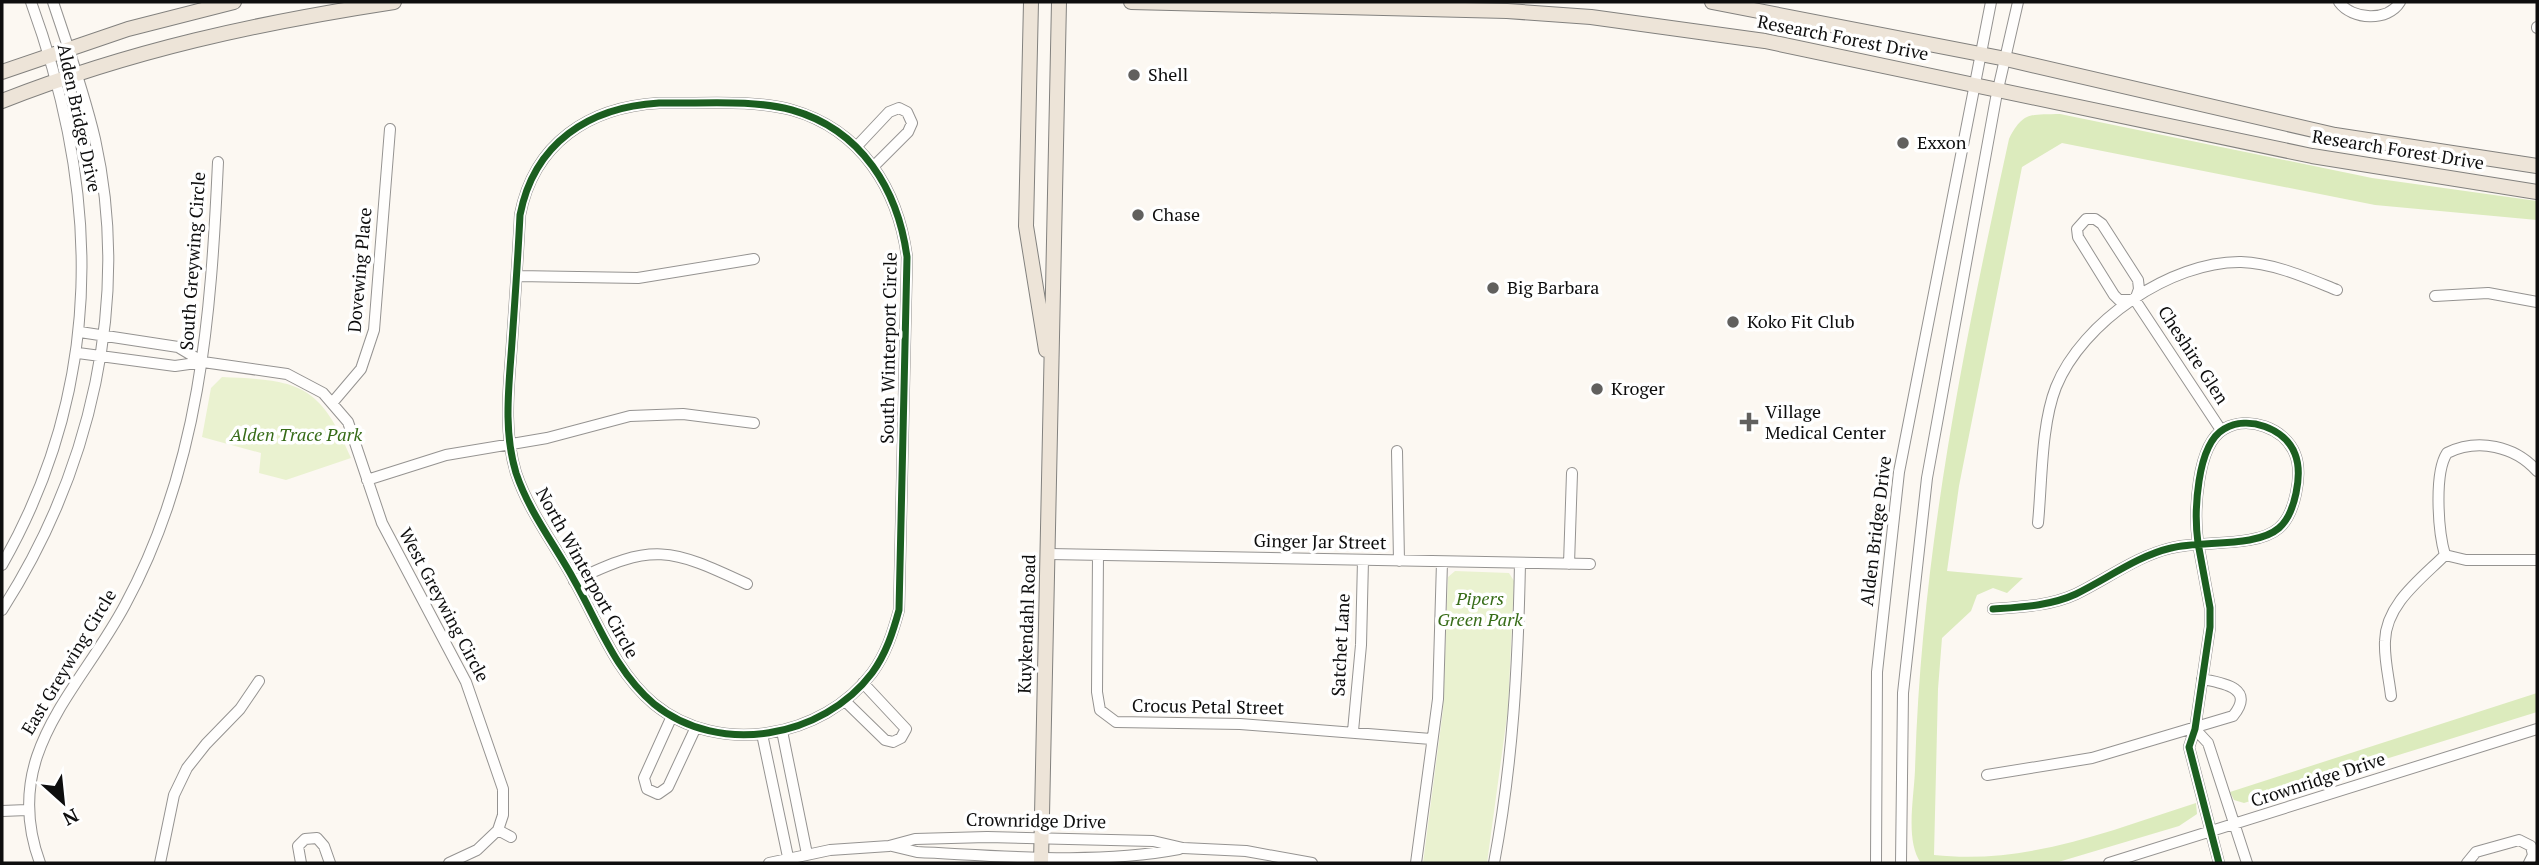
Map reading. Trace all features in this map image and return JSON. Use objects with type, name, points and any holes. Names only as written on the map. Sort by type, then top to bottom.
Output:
[{"type":"main road","points":[[2,72],[128,29],[234,2]]},
{"type":"main road","points":[[2,101],[54,80],[222,32],[394,2]]},
{"type":"main road","name":"Kuykendahl Road","points":[[1031,2],[1026,226],[1052,386]]},
{"type":"main road","name":"Kuykendahl Road","points":[[1041,860],[1059,2]]},
{"type":"main road","name":"Research Forest Drive","points":[[1131,2],[1482,11],[1591,17],[1674,27],[1765,41],[2325,159],[2537,192]]},
{"type":"main road","points":[[1418,9],[1434,2]]},
{"type":"main road","points":[[1482,11],[1494,2]]},
{"type":"main road","name":"Research Forest Drive","points":[[1712,2],[2006,59],[2335,135],[2537,166]]},
{"type":"street","name":"Alden Bridge Drive","points":[[2,565],[19,536],[48,467],[68,401],[78,353],[83,283],[80,197],[72,146],[31,2]]},
{"type":"street","name":"Alden Bridge Drive","points":[[2,610],[38,548],[69,477],[90,409],[104,335],[107,285],[103,192],[95,139],[53,2]]},
{"type":"street","name":"Alden Bridge Drive","points":[[1876,863],[1877,672],[1899,472],[1991,2]]},
{"type":"street","points":[[1901,863],[1903,693],[1928,473],[1998,90],[2018,2]]},
{"type":"street","points":[[2339,2],[2350,12],[2378,17],[2395,9],[2400,2]]},
{"type":"street","name":"South Winterport Circle","points":[[510,444],[508,406],[520,215],[533,175],[570,131],[609,110],[659,103],[779,108],[825,123],[856,146],[874,166],[898,211],[907,257],[901,589],[899,610],[889,643],[863,683],[845,701]]},
{"type":"street","points":[[856,146],[889,112],[899,108],[908,112],[912,123],[908,132],[874,166]]},
{"type":"street","name":"Dovewing Place","points":[[333,402],[361,369],[374,330],[390,129]]},
{"type":"street","name":"South Greywing Circle","points":[[203,362],[212,289],[218,162]]},
{"type":"street","points":[[2095,219],[2102,224],[2138,280],[2139,289],[2135,300],[2119,300],[2114,295],[2078,237],[2077,229],[2082,221],[2095,219]]},
{"type":"street","points":[[517,276],[638,278],[754,260]]},
{"type":"street","points":[[2038,523],[2050,410],[2055,389],[2077,347],[2111,315],[2177,275],[2221,262],[2263,264],[2337,290]]},
{"type":"street","points":[[2435,296],[2488,293],[2537,302]]},
{"type":"street","name":"Cheshire Glen","points":[[2135,300],[2221,430]]},
{"type":"street","name":"South Greywing Circle","points":[[80,332],[178,347],[203,362]]},
{"type":"street","name":"South Greywing Circle","points":[[78,353],[176,366],[203,362],[287,374],[312,385],[333,402]]},
{"type":"street","name":"East Greywing Circle","points":[[40,863],[27,810],[30,767],[44,730],[108,635],[159,534],[183,462],[203,362]]},
{"type":"street","name":"West Greywing Circle","points":[[333,402],[348,422],[396,555],[451,651],[480,716],[503,789],[503,815],[498,830]]},
{"type":"street","points":[[367,480],[446,455],[644,415],[683,414],[754,423]]},
{"type":"street","points":[[1993,609],[2053,602],[2074,595],[2148,556],[2198,543],[2268,536],[2289,517],[2295,495],[2298,467],[2295,452],[2286,440],[2261,424],[2233,424],[2221,430],[2206,451],[2197,499],[2198,543],[2210,608],[2195,729],[2189,747],[2219,863]]},
{"type":"street","name":"North Winterport Circle","points":[[510,444],[525,496],[575,580],[616,661],[648,698],[672,716],[696,727],[731,734],[782,731],[816,720],[845,701]]},
{"type":"street","points":[[2445,555],[2440,538],[2439,472],[2447,453],[2470,446],[2501,447],[2536,466]]},
{"type":"street","points":[[1398,451],[1399,561]]},
{"type":"street","points":[[1569,564],[1572,473]]},
{"type":"street","points":[[575,580],[628,557],[658,553],[693,558],[747,584]]},
{"type":"street","name":"Ginger Jar Street","points":[[1049,554],[1590,564]]},
{"type":"street","name":"Crocus Petal Street","points":[[1098,555],[1097,692],[1100,710],[1116,723],[1240,724],[1432,739]]},
{"type":"street","points":[[2445,555],[2466,560],[2537,560]]},
{"type":"street","points":[[2391,695],[2385,641],[2392,613],[2401,599],[2445,555]]},
{"type":"street","name":"Satchet Lane","points":[[1353,731],[1361,645],[1363,560]]},
{"type":"street","points":[[1416,863],[1438,699],[1442,562]]},
{"type":"street","points":[[1494,863],[1508,789],[1519,642],[1520,563]]},
{"type":"street","points":[[1987,775],[2092,758],[2233,716],[2241,699],[2237,690],[2228,684],[2202,679]]},
{"type":"street","points":[[160,863],[174,795],[187,768],[240,709],[259,681]]},
{"type":"street","points":[[845,701],[884,740],[893,742],[901,738],[906,729],[902,721],[863,683]]},
{"type":"street","points":[[672,716],[644,778],[647,789],[658,794],[668,787],[696,727]]},
{"type":"street","points":[[2195,729],[2208,743],[2247,863]]},
{"type":"street","name":"Crownridge Drive","points":[[2109,863],[2537,729]]},
{"type":"street","points":[[782,731],[807,854]]},
{"type":"street","points":[[762,734],[788,858]]},
{"type":"street","points":[[2,811],[27,810]]},
{"type":"street","points":[[449,863],[477,850],[498,830],[511,837]]},
{"type":"street","points":[[301,863],[298,846],[305,839],[317,838],[324,846],[330,863]]},
{"type":"street","name":"Crownridge Drive","points":[[768,863],[807,854],[889,846],[915,839],[1041,838],[1153,841],[1183,848],[1246,851],[1312,863]]},
{"type":"street","points":[[2467,863],[2476,852],[2519,840],[2531,846],[2533,855],[2529,863]]},
{"type":"street","name":"Crownridge Drive","points":[[889,846],[917,852],[1041,860],[1153,854],[1183,848]]},
{"type":"green space","points":[[2060,114],[2372,178],[2537,201],[2537,220],[2375,205],[2062,143],[2022,167],[1959,486],[1947,571],[2023,578],[2007,593],[1993,588],[1977,595],[1971,611],[1942,638],[1938,689],[1934,855],[1968,857],[2035,850],[2099,834],[2196,803],[2197,814],[2179,826],[2055,863],[1921,863],[1916,854],[1912,831],[1919,690],[1935,531],[1961,374],[2009,139],[2019,123],[2029,116]]},
{"type":"green space","name":"Alden Trace Park","points":[[222,377],[288,384],[304,391],[329,415],[351,458],[286,480],[259,473],[261,453],[202,437],[211,388]]},
{"type":"green space","name":"Pipers Green Park","points":[[1455,571],[1509,573],[1514,581],[1508,709],[1487,863],[1423,863],[1443,710],[1448,577]]},
{"type":"green space","points":[[2537,693],[2537,712],[2244,803],[2234,800],[2230,792]]},
{"type":"cycle path","points":[[659,103],[743,103],[776,107],[817,119],[838,132],[857,148],[885,186],[895,209],[907,257],[897,618],[877,666],[851,695],[826,713],[799,725],[769,733],[739,735],[709,731],[680,721],[640,691],[618,662],[535,515],[516,473],[509,441],[509,391],[520,215],[527,190],[538,168],[568,134],[588,121],[610,112],[659,103]]},
{"type":"cycle path","points":[[1993,609],[2035,605],[2066,598],[2134,562],[2171,548],[2197,544],[2212,543],[2228,543],[2243,541],[2269,534],[2285,522],[2298,483],[2295,454],[2283,437],[2265,426],[2254,424],[2244,423],[2224,429],[2208,449],[2199,481],[2197,530],[2198,543],[2210,608],[2210,627],[2195,729],[2189,747],[2219,863]]},
{"type":"place","name":"Shell","points":[[1134,75]]},
{"type":"place","name":"Exxon","points":[[1903,143]]},
{"type":"place","name":"Chase","points":[[1138,215]]},
{"type":"place","name":"Big Barbara","points":[[1493,288]]},
{"type":"place","name":"Koko Fit Club","points":[[1733,322]]},
{"type":"place","name":"Kroger","points":[[1597,389]]},
{"type":"place","name":"Village Medical Center","points":[[1749,422]]}]
